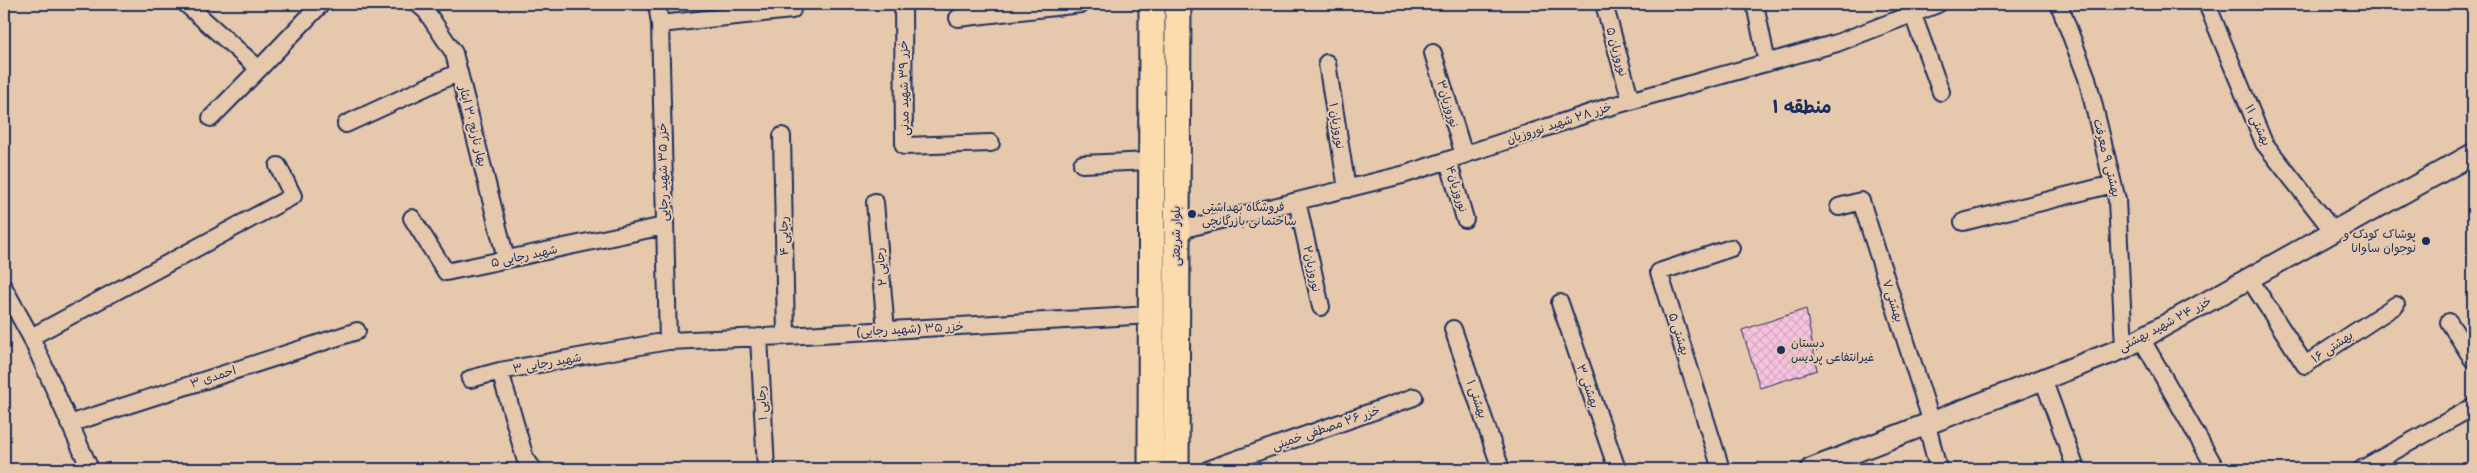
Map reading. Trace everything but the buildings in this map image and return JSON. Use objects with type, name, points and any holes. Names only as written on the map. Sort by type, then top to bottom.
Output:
[{"type":"main road","name":"بلوار شریعتی","points":[[1151,469],[1152,4]]},
{"type":"main road","name":"بلوار شریعتی","points":[[1176,469],[1178,4]]},
{"type":"street","points":[[186,4],[259,69]]},
{"type":"street","points":[[211,118],[321,4]]},
{"type":"street","name":"بهار نارنج ۳۰ ایثار","points":[[418,4],[426,11],[454,53],[506,259]]},
{"type":"street","name":"خزر ۳۵ شهید رجایی","points":[[657,4],[660,24],[668,340]]},
{"type":"street","name":"خزر ۳۹ شهید مدنی","points":[[903,4],[904,146],[991,143]]},
{"type":"street","points":[[958,18],[1081,4]]},
{"type":"street","name":"نوروزیان ۵","points":[[1604,4],[1631,100]]},
{"type":"street","points":[[1755,4],[1767,63]]},
{"type":"street","name":"خزر ۲۸ شهید نوروزیان","points":[[1176,231],[1406,174],[1631,100],[1837,43],[1910,9],[1938,4]]},
{"type":"street","name":"بهشتی ۹ معرفت","points":[[2058,4],[2087,78],[2117,200],[2132,343]]},
{"type":"street","name":"بهشتی ۱۱","points":[[2207,4],[2264,143],[2333,231]]},
{"type":"street","points":[[1910,9],[1941,92]]},
{"type":"street","points":[[660,24],[792,10]]},
{"type":"street","name":"نوروزیان۳","points":[[1433,53],[1456,157]]},
{"type":"street","name":"نوروزیان ۱","points":[[1327,63],[1347,189]]},
{"type":"street","points":[[346,124],[459,72]]},
{"type":"street","name":"رجایی ۴","points":[[782,136],[786,336]]},
{"type":"street","name":"خزر ۲۴ شهید بهشتی","points":[[1812,469],[2132,343],[2473,154]]},
{"type":"street","name":"نوروزیان۴","points":[[1456,157],[1466,219]]},
{"type":"street","points":[[1082,164],[1151,161]]},
{"type":"street","points":[[30,337],[293,196],[278,166]]},
{"type":"street","points":[[1963,222],[2113,184]]},
{"type":"street","name":"نوروزیان۲","points":[[1298,201],[1321,307]]},
{"type":"street","name":"رجایی ۲","points":[[876,202],[886,331]]},
{"type":"street","name":"بهشتی ۷","points":[[1839,207],[1861,202],[1930,424]]},
{"type":"street","name":"شهید رجایی ۵","points":[[412,218],[446,272],[664,226]]},
{"type":"street","name":"بهشتی ۵","points":[[1721,469],[1659,272],[1731,248]]},
{"type":"street","name":"بهشتی ۱۶","points":[[2249,278],[2304,365],[2396,305]]},
{"type":"street","points":[[4,288],[30,337],[90,469]]},
{"type":"street","name":"بهشتی ۳","points":[[1560,303],[1617,469]]},
{"type":"street","name":"خزر ۳۵ (شهید رجایی)","points":[[668,340],[886,331],[1151,315]]},
{"type":"street","points":[[2449,322],[2473,360]]},
{"type":"street","name":"بهشتی ۱","points":[[1453,329],[1501,469]]},
{"type":"street","name":"احمدی ۳","points":[[69,424],[357,331]]},
{"type":"street","name":"رجایی ۱","points":[[759,337],[766,469]]},
{"type":"street","name":"شهید رجایی ۳","points":[[533,469],[525,458],[500,371],[668,340]]},
{"type":"street","points":[[2132,343],[2216,469]]},
{"type":"street","points":[[470,379],[500,371]]},
{"type":"street","points":[[2043,379],[2076,469]]},
{"type":"street","name":"خزر ۲۶ مصطفی خمینی","points":[[1209,469],[1414,397]]},
{"type":"street","points":[[2362,469],[2473,407]]},
{"type":"street","points":[[1930,424],[1938,469]]},
{"type":"place","name":"فروشگاه بهداشتی ساختمانی بازرگانچی","points":[[1192,214]]},
{"type":"place","name":"پوشاک کودک و نوجوان ساوانا","points":[[2426,241]]},
{"type":"place","name":"دبستان غیرانتفاعی پردیس","points":[[1781,350]]},
{"type":"district","name":"منطقه ۱","points":[[1802,107]]}]
